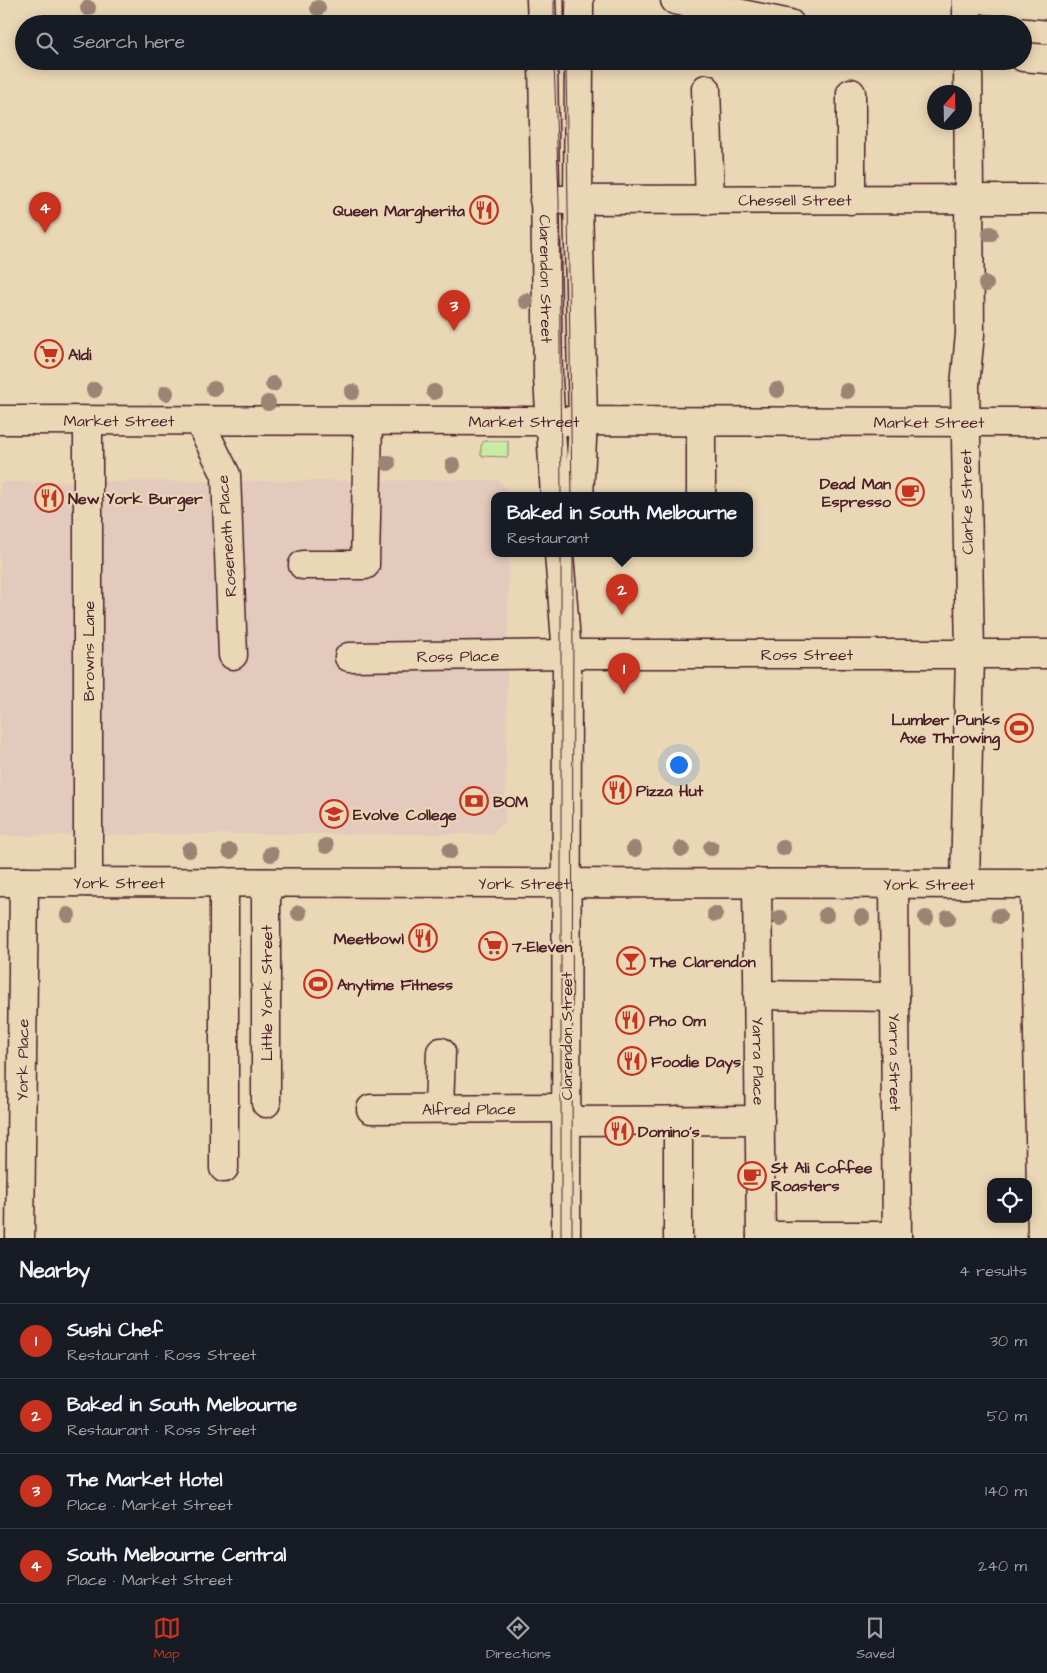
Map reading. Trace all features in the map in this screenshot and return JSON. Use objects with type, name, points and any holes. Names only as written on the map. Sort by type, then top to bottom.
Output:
[{"type":"main road","points":[[542,0],[542,15]]},
{"type":"main road","points":[[675,0],[747,15]]},
{"type":"main road","points":[[967,0],[968,15]]},
{"type":"main road","points":[[986,0],[1047,6]]},
{"type":"main road","points":[[1032,58],[1047,59]]},
{"type":"main road","name":"Clarendon Street","points":[[543,70],[544,200],[550,421],[555,492]]},
{"type":"main road","name":"Clarendon Street","points":[[579,70],[578,200],[583,421],[580,492]]},
{"type":"main road","name":"Clarke Street","points":[[966,884],[970,654],[965,423],[965,385],[970,334],[968,70]]},
{"type":"main road","points":[[706,89],[710,200]]},
{"type":"main road","points":[[851,93],[851,200]]},
{"type":"main road","name":"Chessell Street","points":[[544,200],[1047,200]]},
{"type":"main road","name":"Market Street","points":[[0,420],[1047,422]]},
{"type":"main road","name":"Browns Lane","points":[[88,420],[88,882]]},
{"type":"main road","name":"Roseneath Place","points":[[199,421],[226,475],[233,655]]},
{"type":"main road","points":[[303,565],[365,565],[368,421]]},
{"type":"main road","points":[[701,422],[701,492]]},
{"type":"main road","name":"Clarendon Street","points":[[558,557],[567,654],[566,1238]]},
{"type":"main road","name":"Clarendon Street","points":[[567,654],[576,557]]},
{"type":"main road","name":"Ross Street","points":[[567,654],[1047,654]]},
{"type":"main road","name":"Ross Place","points":[[349,657],[567,654]]},
{"type":"main road","name":"York Street","points":[[12,882],[1041,884]]},
{"type":"main road","name":"York Place","points":[[12,882],[20,1238]]},
{"type":"main road","points":[[224,882],[224,1168]]},
{"type":"main road","name":"Little York Street","points":[[266,883],[266,1103]]},
{"type":"main road","name":"Yarra Place","points":[[757,883],[761,1237]]},
{"type":"main road","name":"Yarra Street","points":[[894,884],[897,1237]]},
{"type":"main road","points":[[1041,884],[1042,1238]]},
{"type":"main road","points":[[758,995],[895,997]]},
{"type":"main road","points":[[440,1108],[441,1052]]},
{"type":"main road","name":"Alfred Place","points":[[372,1108],[440,1108],[678,1120],[760,1120]]},
{"type":"main road","points":[[678,1120],[678,1238]]},
{"type":"main road","points":[[761,1237],[897,1237]]},
{"type":"shaded area","points":[[498,480],[509,492],[491,492],[491,557],[509,557],[505,821],[492,834],[0,836],[0,482]]},
{"type":"green space","points":[[484,441],[508,441],[508,457],[481,456],[481,446]]},
{"type":"tram line","points":[[554,0],[554,15]]},
{"type":"tram line","points":[[565,15],[566,0]]},
{"type":"tram line","points":[[554,70],[559,200],[561,492]]},
{"type":"tram line","points":[[566,70],[572,492]]},
{"type":"tram line","points":[[561,557],[561,1238]]},
{"type":"tram line","points":[[572,1238],[573,557]]},
{"type":"place","name":"Queen Margherita","points":[[484,210]]},
{"type":"place","name":"South Melbourne Central","points":[[45,233]]},
{"type":"place","name":"The Market Hotel","points":[[454,331]]},
{"type":"place","name":"Aldi","points":[[49,354]]},
{"type":"place","name":"Dead Man Espresso","points":[[910,492]]},
{"type":"place","name":"New York Burger","points":[[49,498]]},
{"type":"place","name":"Baked in South Melbourne","points":[[622,615]]},
{"type":"place","name":"Sushi Chef","points":[[624,694]]},
{"type":"place","name":"Lumber Punks Axe Throwing","points":[[1019,728]]},
{"type":"place","name":"Pizza Hut","points":[[617,790]]},
{"type":"place","name":"BOM","points":[[474,801]]},
{"type":"place","name":"Evolve College","points":[[334,814]]},
{"type":"place","name":"Meetbowl","points":[[423,938]]},
{"type":"place","name":"7-Eleven","points":[[493,946]]},
{"type":"place","name":"The Clarendon","points":[[631,961]]},
{"type":"place","name":"Anytime Fitness","points":[[318,984]]},
{"type":"place","name":"Pho Om","points":[[630,1020]]},
{"type":"place","name":"Foodie Days","points":[[632,1061]]},
{"type":"place","name":"Domino's","points":[[619,1131]]},
{"type":"place","name":"St Ali Coffee Roasters","points":[[752,1176]]}]
